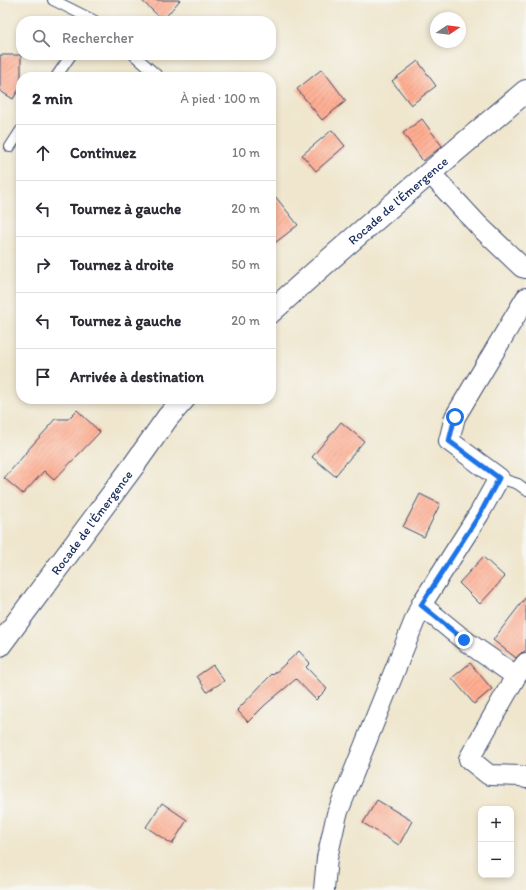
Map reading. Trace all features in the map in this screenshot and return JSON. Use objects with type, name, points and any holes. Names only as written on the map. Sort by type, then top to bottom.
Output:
[{"type":"street","name":"Rocade de l'Émergence","points":[[276,307],[526,91]]},
{"type":"street","points":[[430,173],[478,225],[522,267],[526,268]]},
{"type":"street","points":[[324,890],[327,858],[337,814],[421,605],[480,514],[499,478],[449,441],[455,417],[526,298]]},
{"type":"street","name":"Rocade de l'Émergence","points":[[0,645],[168,417],[180,404]]},
{"type":"street","points":[[421,605],[464,640],[521,670],[469,759],[490,775],[522,776],[526,778]]},
{"type":"lane","points":[[53,0],[84,16]]},
{"type":"lane","points":[[59,72],[68,60]]},
{"type":"lane","points":[[140,60],[153,72]]},
{"type":"lane","points":[[10,147],[16,138]]},
{"type":"lane","points":[[499,478],[518,484],[526,490]]},
{"type":"building","points":[[141,0],[180,0],[166,16],[159,16]]},
{"type":"building","points":[[0,55],[16,55],[16,60],[21,60],[21,72],[16,72],[16,94],[13,99],[0,91]]},
{"type":"building","points":[[418,61],[436,86],[411,105],[392,81]]},
{"type":"building","points":[[322,69],[346,101],[322,120],[297,89]]},
{"type":"building","points":[[422,119],[442,146],[423,161],[403,133]]},
{"type":"building","points":[[332,130],[345,146],[316,171],[302,155]]},
{"type":"building","points":[[276,197],[298,225],[276,242]]},
{"type":"building","points":[[77,410],[100,432],[54,480],[44,471],[23,494],[4,478],[55,419],[68,419]]},
{"type":"building","points":[[341,422],[364,441],[335,476],[312,457]]},
{"type":"building","points":[[420,494],[440,504],[424,537],[403,527]]},
{"type":"building","points":[[483,557],[505,577],[480,604],[459,583]]},
{"type":"building","points":[[526,597],[526,650],[516,658],[493,640]]},
{"type":"building","points":[[299,651],[310,663],[306,667],[327,689],[316,700],[296,679],[265,705],[248,722],[237,710],[272,674],[273,675]]},
{"type":"building","points":[[470,663],[492,689],[474,704],[452,678]]},
{"type":"building","points":[[213,665],[224,681],[207,692],[197,676]]},
{"type":"building","points":[[377,800],[412,821],[399,845],[363,823]]},
{"type":"building","points":[[162,803],[187,820],[172,844],[146,827]]},
{"type":"route","points":[[455,417],[449,441],[499,478],[480,514],[421,605],[464,640]]}]
